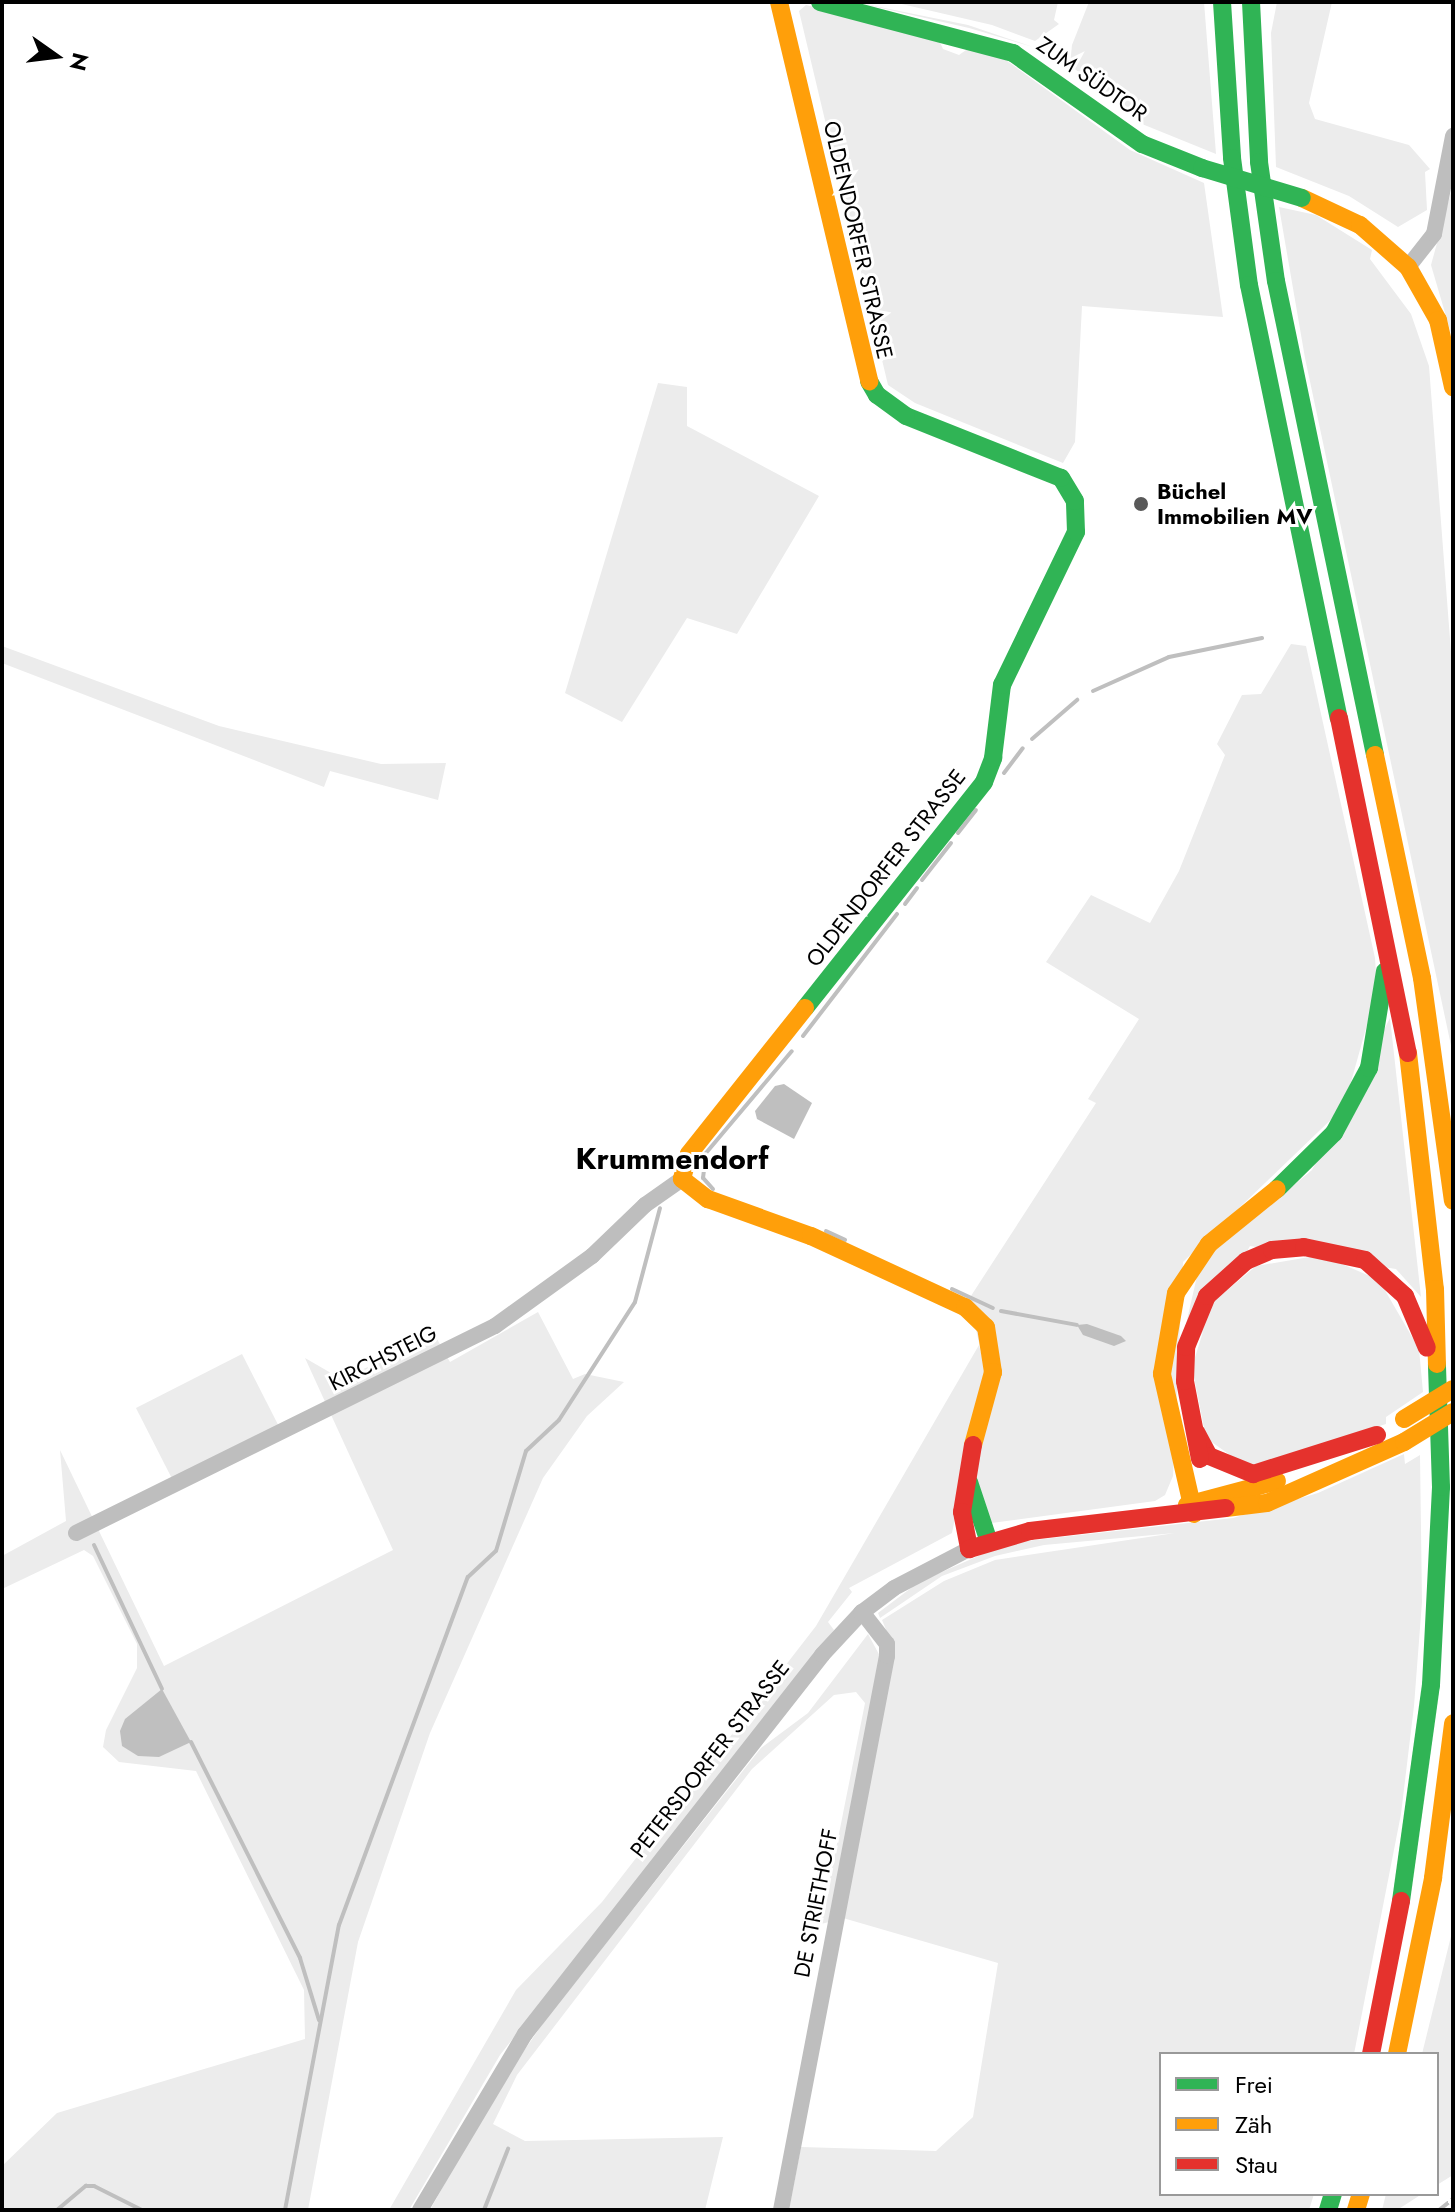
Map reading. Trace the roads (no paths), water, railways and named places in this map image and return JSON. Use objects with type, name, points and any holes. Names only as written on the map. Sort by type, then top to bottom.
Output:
[{"type":"main road","name":"OLDENDORFER STRASSE","points":[[682,1179],[689,1154],[984,782],[993,758],[1002,685],[1063,568],[1076,532],[1075,501],[1061,478],[906,416],[877,395],[865,374],[779,2]]},
{"type":"main road","name":"ZUM SÜDTOR","points":[[820,2],[1013,53],[1142,144],[1202,168],[1302,198],[1360,225],[1408,267],[1438,320],[1453,387]]},
{"type":"main road","points":[[1222,2],[1232,158],[1249,285],[1289,492],[1388,941],[1421,1142],[1447,1410],[1437,1599],[1425,1745],[1399,1922],[1371,2052]]},
{"type":"main road","points":[[1251,2],[1259,162],[1276,281],[1422,978],[1453,1201]]},
{"type":"main road","points":[[1193,1508],[1162,1374],[1163,1346],[1176,1293],[1209,1244],[1306,1165],[1354,1103],[1378,1033],[1388,941]]},
{"type":"main road","points":[[682,1179],[708,1199],[811,1236],[954,1301],[986,1327],[993,1372],[962,1512],[969,1549]]},
{"type":"main road","points":[[1213,1505],[1185,1381],[1193,1322],[1227,1276],[1246,1261],[1288,1249],[1335,1250],[1387,1275],[1418,1316],[1447,1410]]},
{"type":"main road","name":"PETERSDORFER STRASSE","points":[[1213,1505],[1293,1476],[1377,1435],[1453,1389]]},
{"type":"main road","name":"PETERSDORFER STRASSE","points":[[969,1549],[1030,1531],[1168,1516],[1213,1505],[1267,1503],[1307,1489],[1404,1442],[1447,1410]]},
{"type":"main road","points":[[1195,1431],[1209,1456],[1223,1466],[1253,1474],[1377,1435]]},
{"type":"main road","points":[[969,1481],[989,1542]]},
{"type":"main road","points":[[1397,2052],[1447,1782],[1453,1723]]},
{"type":"main road","points":[[1447,1782],[1453,1762]]},
{"type":"street","points":[[1408,267],[1434,234],[1453,136]]},
{"type":"street","name":"KIRCHSTEIG","points":[[76,1533],[495,1326],[540,1297],[682,1179]]},
{"type":"street","name":"PETERSDORFER STRASSE","points":[[420,2210],[525,2034],[822,1655],[862,1612],[900,1585],[969,1549]]},
{"type":"street","name":"DE STRIETHOFF","points":[[781,2210],[887,1656],[887,1644],[862,1612]]},
{"type":"waterway","points":[[1093,691],[1169,657],[1262,638]]},
{"type":"waterway","points":[[1032,739],[1077,700]]},
{"type":"waterway","points":[[1004,773],[1023,748]]},
{"type":"waterway","points":[[958,833],[976,810]]},
{"type":"waterway","points":[[922,880],[951,843]]},
{"type":"waterway","points":[[905,904],[917,888]]},
{"type":"waterway","points":[[803,1036],[897,914]]},
{"type":"waterway","points":[[713,1189],[703,1178],[706,1153],[792,1051]]},
{"type":"waterway","points":[[285,2210],[339,1925],[468,1577],[496,1551],[526,1451],[559,1420],[635,1302],[660,1208]]},
{"type":"waterway","points":[[826,1231],[845,1240]]},
{"type":"waterway","points":[[952,1289],[993,1308]]},
{"type":"waterway","points":[[1001,1311],[1077,1325]]},
{"type":"waterway","points":[[94,1545],[162,1689]]},
{"type":"waterway","points":[[191,1742],[300,1958],[319,2020]]},
{"type":"waterway","points":[[484,2210],[508,2149]]},
{"type":"waterway","points":[[57,2210],[86,2186],[94,2186],[142,2210]]},
{"type":"railway","points":[[1439,2210],[1453,2199]]},
{"type":"place","name":"Büchel Immobilien MV","points":[[1141,504]]},
{"type":"district","name":"Krummendorf","points":[[672,1159]]}]
